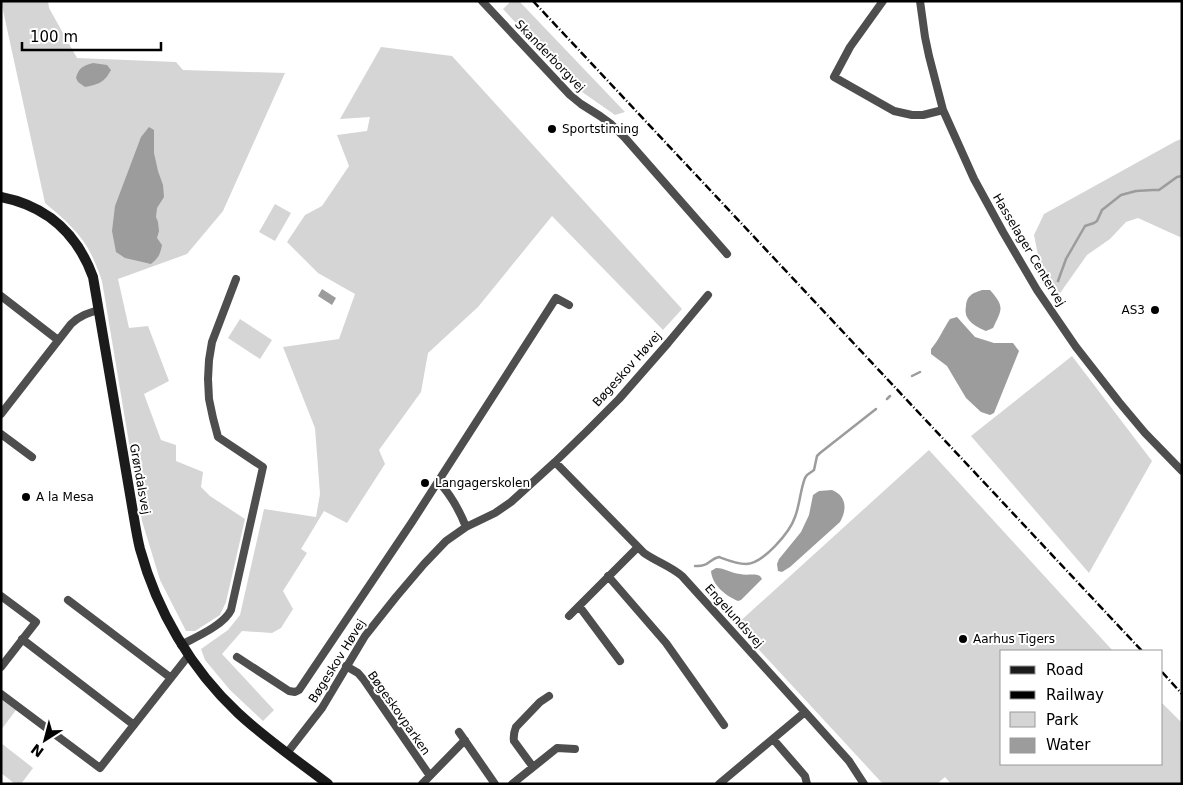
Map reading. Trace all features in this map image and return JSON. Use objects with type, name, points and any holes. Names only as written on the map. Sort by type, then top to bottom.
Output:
[{"type":"street","name":"Skanderborgvej","points":[[482,1],[570,95],[611,124],[626,139],[727,254]]},
{"type":"street","points":[[883,1],[850,47],[834,77],[894,110],[912,115],[923,115],[943,110]]},
{"type":"street","name":"Hasselager Centervej","points":[[921,3],[925,37],[943,110],[974,179],[1003,232],[1037,290],[1076,347],[1145,433],[1182,471]]},
{"type":"street","name":"Grøndalsvej","points":[[1,197],[38,210],[58,224],[73,239],[85,257],[93,277],[140,549],[151,582],[162,609],[181,645],[212,686],[254,727],[287,753]]},
{"type":"street","points":[[181,645],[222,622],[229,615],[263,467],[218,437],[209,399],[209,360],[212,342],[236,279]]},
{"type":"street","name":"Bøgeskov Høvej","points":[[287,753],[322,708],[365,636],[446,540],[511,502],[554,462],[619,399],[708,295]]},
{"type":"street","points":[[1,296],[58,340]]},
{"type":"street","name":"Bøgeskov Høvej","points":[[237,657],[289,691],[299,690],[438,481],[556,298],[569,305]]},
{"type":"street","points":[[2,412],[76,319],[99,310]]},
{"type":"street","points":[[1,434],[32,458]]},
{"type":"street","name":"Engelundsvej","points":[[554,462],[644,553],[666,564],[682,576],[849,761],[864,784]]},
{"type":"street","points":[[438,481],[455,502],[466,527]]},
{"type":"street","points":[[569,616],[638,547]]},
{"type":"street","points":[[608,576],[666,643],[724,725]]},
{"type":"street","points":[[1,596],[36,622],[1,667]]},
{"type":"street","points":[[68,600],[171,678]]},
{"type":"street","points":[[579,606],[620,661]]},
{"type":"street","points":[[22,639],[134,725]]},
{"type":"street","points":[[1,694],[100,768],[189,656]]},
{"type":"street","name":"Bøgeskovparken","points":[[346,666],[358,673],[364,680],[430,776]]},
{"type":"street","points":[[533,768],[514,741],[514,731],[516,726],[540,702],[549,696]]},
{"type":"street","points":[[720,784],[805,712]]},
{"type":"street","points":[[460,732],[495,784]]},
{"type":"street","points":[[773,739],[805,776],[807,784]]},
{"type":"street","name":"Bøgeskovparken","points":[[422,784],[465,740]]},
{"type":"street","points":[[512,784],[557,748],[576,748]]},
{"type":"street","points":[[287,753],[328,784]]},
{"type":"green space","points":[[1,1],[48,1],[49,8],[77,58],[176,62],[183,70],[285,73],[223,211],[187,254],[118,279],[129,328],[148,326],[169,381],[144,394],[161,440],[176,445],[176,461],[203,472],[201,487],[210,496],[245,519],[226,602],[220,615],[195,631],[186,631],[160,580],[142,521],[102,281],[88,248],[83,241],[45,203]]},
{"type":"green space","points":[[511,1],[519,1],[625,112],[615,115],[575,87],[503,9]]},
{"type":"green space","points":[[381,47],[452,56],[682,309],[663,330],[552,216],[478,307],[428,353],[421,392],[379,450],[385,464],[347,523],[324,511],[301,549],[307,553],[283,591],[293,609],[281,628],[272,633],[242,631],[222,654],[274,710],[263,721],[230,690],[205,660],[201,649],[228,630],[240,615],[264,509],[316,517],[320,494],[315,428],[283,347],[339,339],[355,294],[318,273],[287,242],[305,215],[322,206],[349,166],[337,135],[367,131],[370,117],[340,119]]},
{"type":"green space","points":[[1182,139],[1182,238],[1138,218],[1126,222],[1110,239],[1087,255],[1058,296],[1039,260],[1034,235],[1044,214]]},
{"type":"green space","points":[[275,204],[291,213],[275,241],[259,232]]},
{"type":"green space","points":[[240,319],[272,340],[260,359],[228,338]]},
{"type":"green space","points":[[1072,356],[1152,461],[1089,573],[971,436]]},
{"type":"green space","points":[[929,450],[1112,650],[1000,650],[1000,765],[1163,765],[1163,704],[1182,723],[1182,784],[951,784],[945,777],[937,784],[883,784],[736,625]]},
{"type":"green space","points":[[1,699],[16,710],[1,730]]},
{"type":"green space","points":[[1,743],[33,768],[21,784],[15,784],[1,773]]},
{"type":"water","points":[[93,63],[107,65],[111,70],[101,82],[85,87],[78,82],[77,74],[82,68]]},
{"type":"water","points":[[149,127],[154,130],[154,153],[163,185],[164,197],[157,208],[156,217],[159,231],[157,238],[162,245],[161,251],[151,264],[125,258],[116,252],[112,231],[115,206],[141,137]]},
{"type":"water","points":[[322,289],[336,298],[332,305],[318,296]]},
{"type":"water","points":[[982,290],[990,290],[1000,304],[1000,312],[993,328],[986,331],[971,322],[966,315],[966,303],[969,297]]},
{"type":"water","points":[[957,317],[975,337],[994,343],[1013,343],[1019,351],[994,413],[990,415],[981,412],[966,398],[947,366],[931,354],[931,349],[950,319]]},
{"type":"water","points":[[832,490],[841,496],[844,504],[844,513],[840,522],[790,567],[782,572],[778,571],[777,564],[779,559],[801,532],[809,515],[813,495],[819,491]]},
{"type":"water","points":[[716,568],[743,575],[758,575],[762,579],[738,601],[724,593],[714,581],[711,571]]},
{"type":"waterway","points":[[1058,281],[1066,259],[1085,226],[1097,221],[1102,210],[1121,195],[1136,191],[1159,190],[1177,177],[1182,176]]},
{"type":"waterway","points":[[912,376],[920,372]]},
{"type":"waterway","points":[[887,399],[890,396]]},
{"type":"waterway","points":[[695,566],[706,564],[719,557],[736,563],[753,563],[768,553],[788,531],[797,512],[805,478],[814,470],[817,456],[876,409]]},
{"type":"railway","points":[[533,1],[1141,650]]},
{"type":"railway","points":[[1163,673],[1182,694]]},
{"type":"place","name":"Sportstiming","points":[[552,129]]},
{"type":"place","name":"AS3","points":[[1155,310]]},
{"type":"place","name":"Langagerskolen","points":[[425,483]]},
{"type":"place","name":"A la Mesa","points":[[26,497]]},
{"type":"place","name":"Aarhus Tigers","points":[[963,639]]}]
